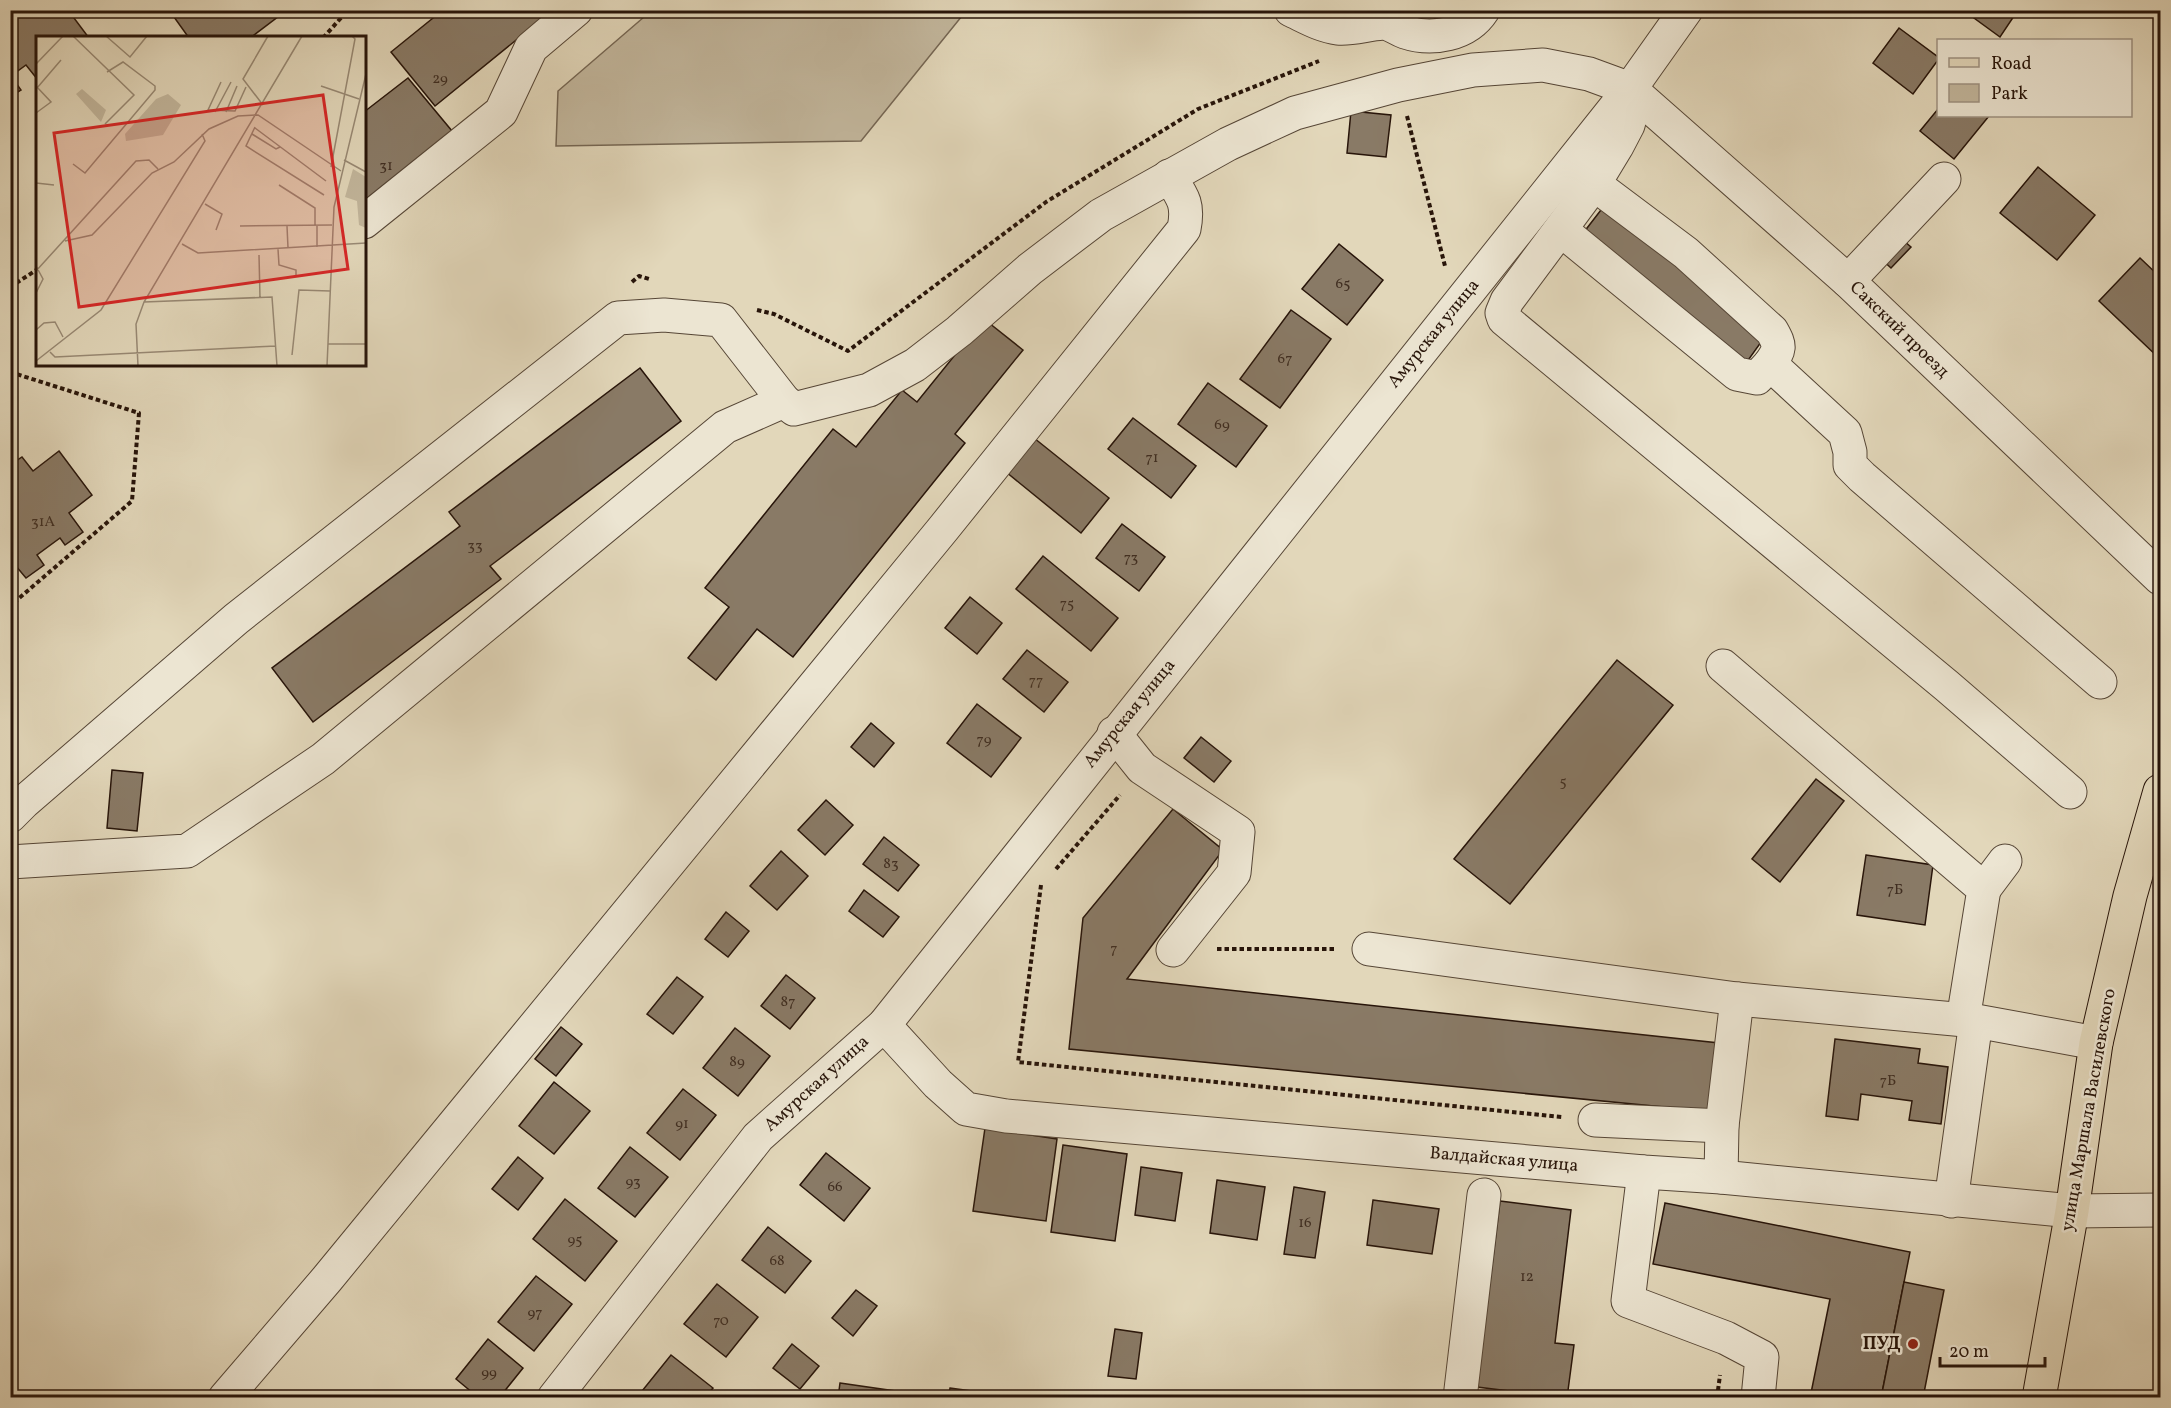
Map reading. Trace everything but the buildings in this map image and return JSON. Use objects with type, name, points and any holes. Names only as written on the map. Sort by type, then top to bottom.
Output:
[{"type":"main road","name":"улица Маршала Василевского","points":[[2040,1398],[2072,1211],[2097,1043],[2130,896],[2160,791]]},
{"type":"street","points":[[366,220],[501,111],[531,48],[576,10]]},
{"type":"street","points":[[1292,11],[1338,28],[1363,28],[1390,17],[1406,32],[1427,37],[1458,31],[1477,19],[1484,10]]},
{"type":"street","name":"Амурская улица","points":[[554,1398],[758,1137],[884,1025],[1114,733],[1630,89],[1682,12]]},
{"type":"street","points":[[10,816],[236,620],[618,318],[664,315],[721,320],[784,401],[794,409],[869,390],[915,365],[959,331],[1030,269],[1101,215],[1228,144],[1294,113],[1398,85],[1473,70],[1543,65],[1589,74],[1630,89],[1632,111],[1628,125],[1594,184],[1507,301],[1502,313],[1504,320],[1947,686],[2070,792]]},
{"type":"street","name":"Сакский проезд","points":[[1630,89],[1848,281],[2159,573]]},
{"type":"street","points":[[225,1398],[381,1214],[943,529],[1184,230],[1187,211],[1169,176]]},
{"type":"street","points":[[1848,281],[1944,179]]},
{"type":"street","points":[[1561,230],[1737,374],[1757,378],[1779,352],[1779,343],[1772,331],[1686,253],[1594,184]]},
{"type":"street","points":[[1770,364],[1845,433],[1850,452],[1850,465],[1862,477],[2100,682]]},
{"type":"street","points":[[10,862],[187,851],[248,812],[323,759],[725,427],[784,401]]},
{"type":"street","points":[[1723,666],[1984,889]]},
{"type":"street","points":[[1114,733],[1142,768],[1238,832],[1234,873],[1173,950]]},
{"type":"street","points":[[1952,1201],[1984,889],[2005,861]]},
{"type":"street","points":[[1369,949],[1737,999],[1970,1021],[2097,1043]]},
{"type":"street","points":[[1721,1177],[1722,1126],[1737,999]]},
{"type":"street","name":"Валдайская улица","points":[[884,1025],[938,1084],[966,1109],[1005,1116],[1721,1177],[2072,1211],[2160,1210]]},
{"type":"street","points":[[1595,1120],[1722,1126]]},
{"type":"street","points":[[1644,1172],[1628,1301],[1726,1338],[1762,1357],[1758,1398]]},
{"type":"street","points":[[1460,1398],[1484,1196]]},
{"type":"path","points":[[325,36],[348,10]]},
{"type":"path","points":[[753,309],[774,314],[848,351],[1046,202],[1198,109],[1323,59]]},
{"type":"path","points":[[1398,85],[1455,308]]},
{"type":"path","points":[[10,287],[36,269]]},
{"type":"path","points":[[630,283],[639,276],[659,282]]},
{"type":"path","points":[[10,372],[139,413],[132,501],[10,606]]},
{"type":"path","points":[[1142,768],[1041,886],[1018,1062],[1595,1120]]},
{"type":"path","points":[[1173,950],[1369,949]]},
{"type":"green space","points":[[651,11],[966,11],[861,141],[556,146],[558,91]]},
{"type":"place","name":"ПУД","points":[[1913,1344]]}]
